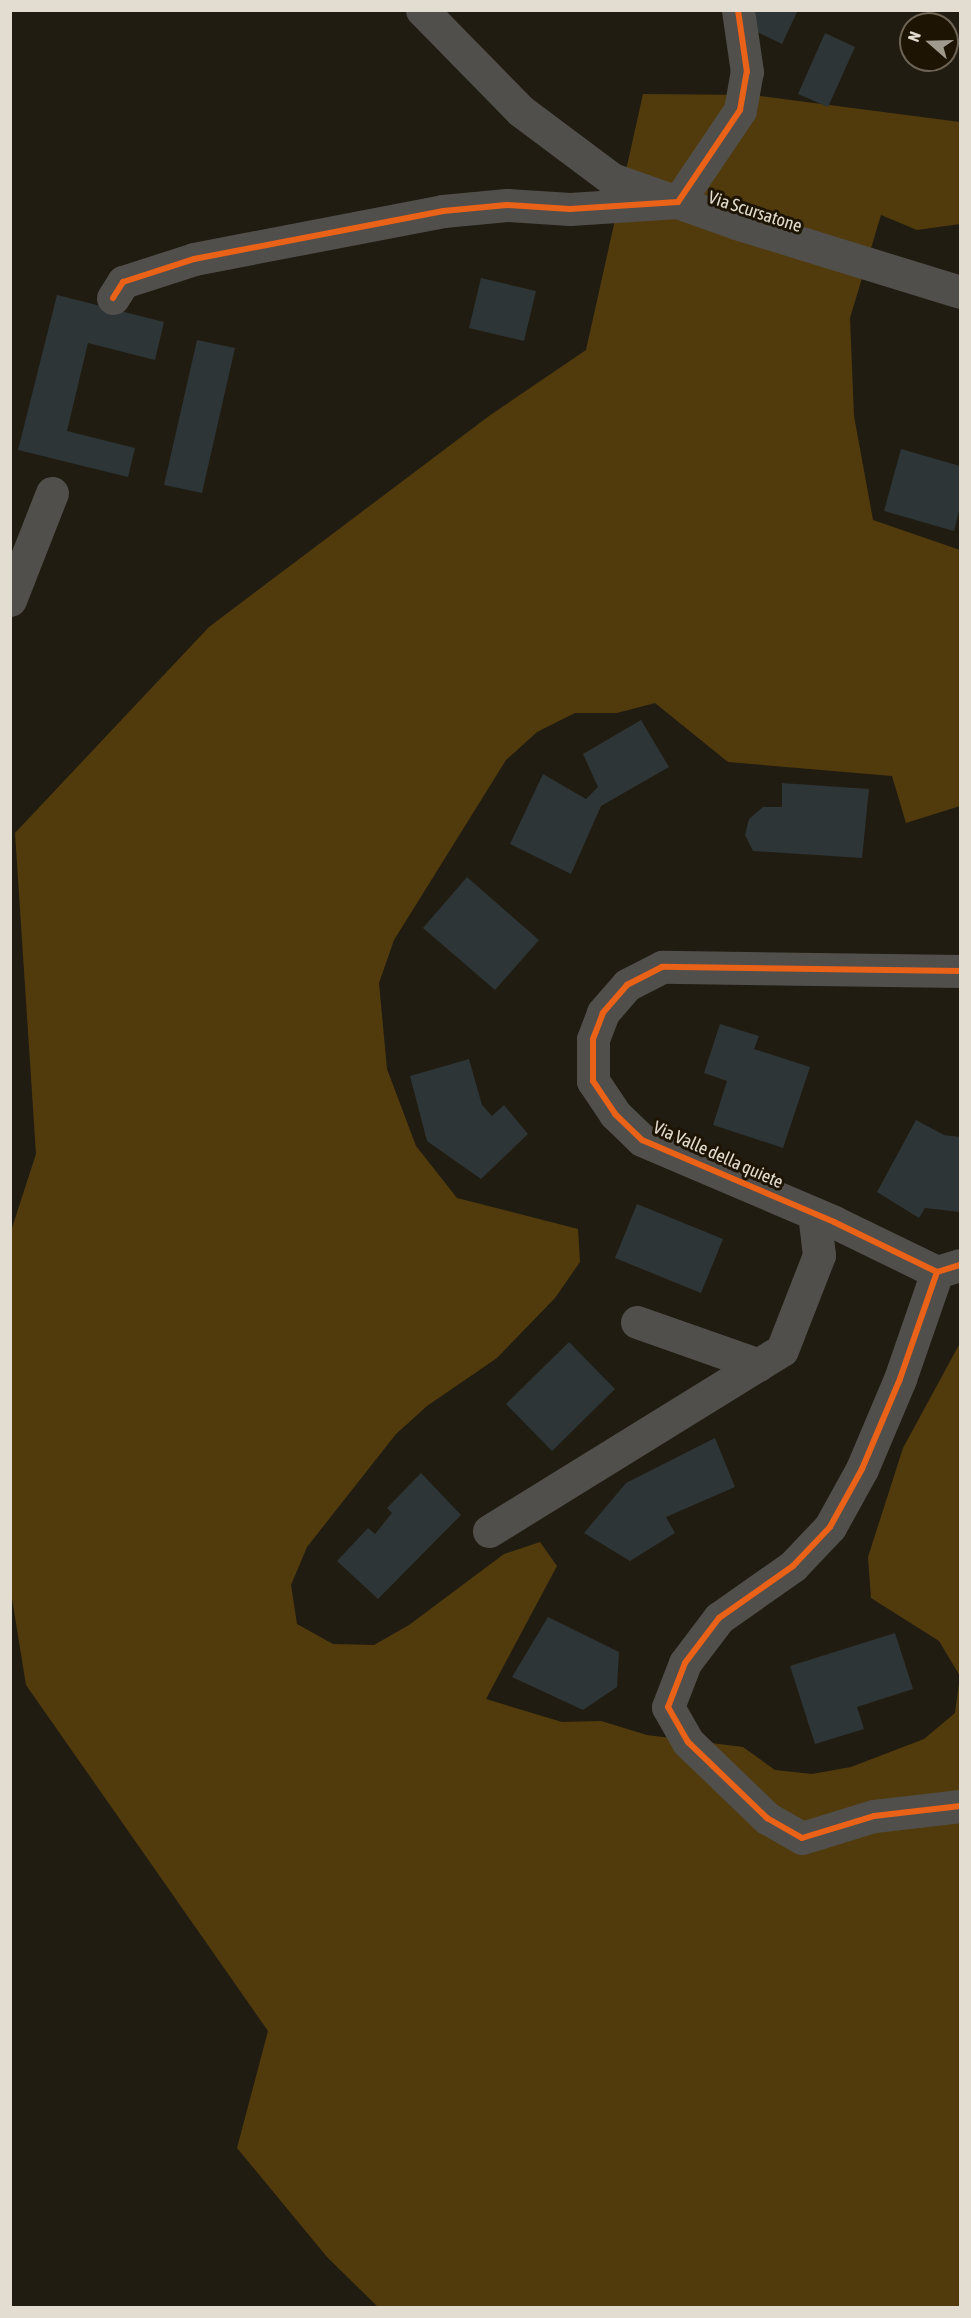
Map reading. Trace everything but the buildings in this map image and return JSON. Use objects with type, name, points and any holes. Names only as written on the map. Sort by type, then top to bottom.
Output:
[{"type":"street","name":"Via Scursatone","points":[[422,10],[521,111],[612,179],[960,292]]},
{"type":"street","points":[[113,298],[123,282],[194,259],[443,211],[507,205],[570,209],[678,202],[740,110],[747,72],[738,10]]},
{"type":"street","points":[[10,600],[52,493]]},
{"type":"street","name":"Via Valle della quiete","points":[[949,1269],[642,1140],[615,1114],[593,1081],[593,1038],[603,1014],[627,985],[662,967],[960,971]]},
{"type":"street","points":[[489,1531],[782,1350],[819,1255],[814,1213]]},
{"type":"street","points":[[949,1269],[862,1468],[830,1527],[793,1566],[719,1618],[685,1663],[668,1707],[688,1742],[767,1818],[802,1838],[874,1816],[944,1805],[960,1806]]},
{"type":"street","points":[[637,1322],[759,1365]]},
{"type":"shaded area","points":[[643,94],[753,95],[960,122],[960,224],[917,230],[881,215],[850,318],[854,416],[873,520],[960,550],[960,806],[906,823],[892,776],[728,762],[655,703],[617,713],[575,713],[537,732],[506,760],[394,940],[379,983],[387,1069],[416,1146],[457,1198],[578,1229],[580,1262],[555,1298],[497,1358],[427,1406],[396,1434],[307,1547],[291,1585],[297,1624],[333,1644],[374,1645],[409,1625],[504,1554],[540,1542],[557,1566],[486,1699],[562,1722],[601,1721],[647,1735],[743,1747],[775,1770],[812,1774],[851,1767],[924,1739],[955,1713],[960,1676],[960,2307],[378,2307],[327,2257],[237,2148],[268,2031],[26,1685],[10,1586],[10,1234],[36,1154],[15,833],[209,627],[489,416],[586,350]]},
{"type":"shaded area","points":[[960,1343],[960,1676],[939,1641],[871,1598],[868,1557],[903,1448]]},
{"type":"cycle path","points":[[113,298],[123,282],[194,259],[443,211],[507,205],[570,209],[678,202],[740,110],[747,72],[738,10]]},
{"type":"cycle path","points":[[960,971],[662,967],[627,985],[603,1013],[593,1039],[593,1081],[615,1114],[642,1140],[834,1222],[937,1272],[960,1265]]},
{"type":"cycle path","points":[[937,1272],[900,1379],[862,1469],[830,1527],[793,1566],[719,1618],[685,1663],[668,1707],[688,1742],[767,1818],[802,1838],[874,1816],[960,1806]]}]
